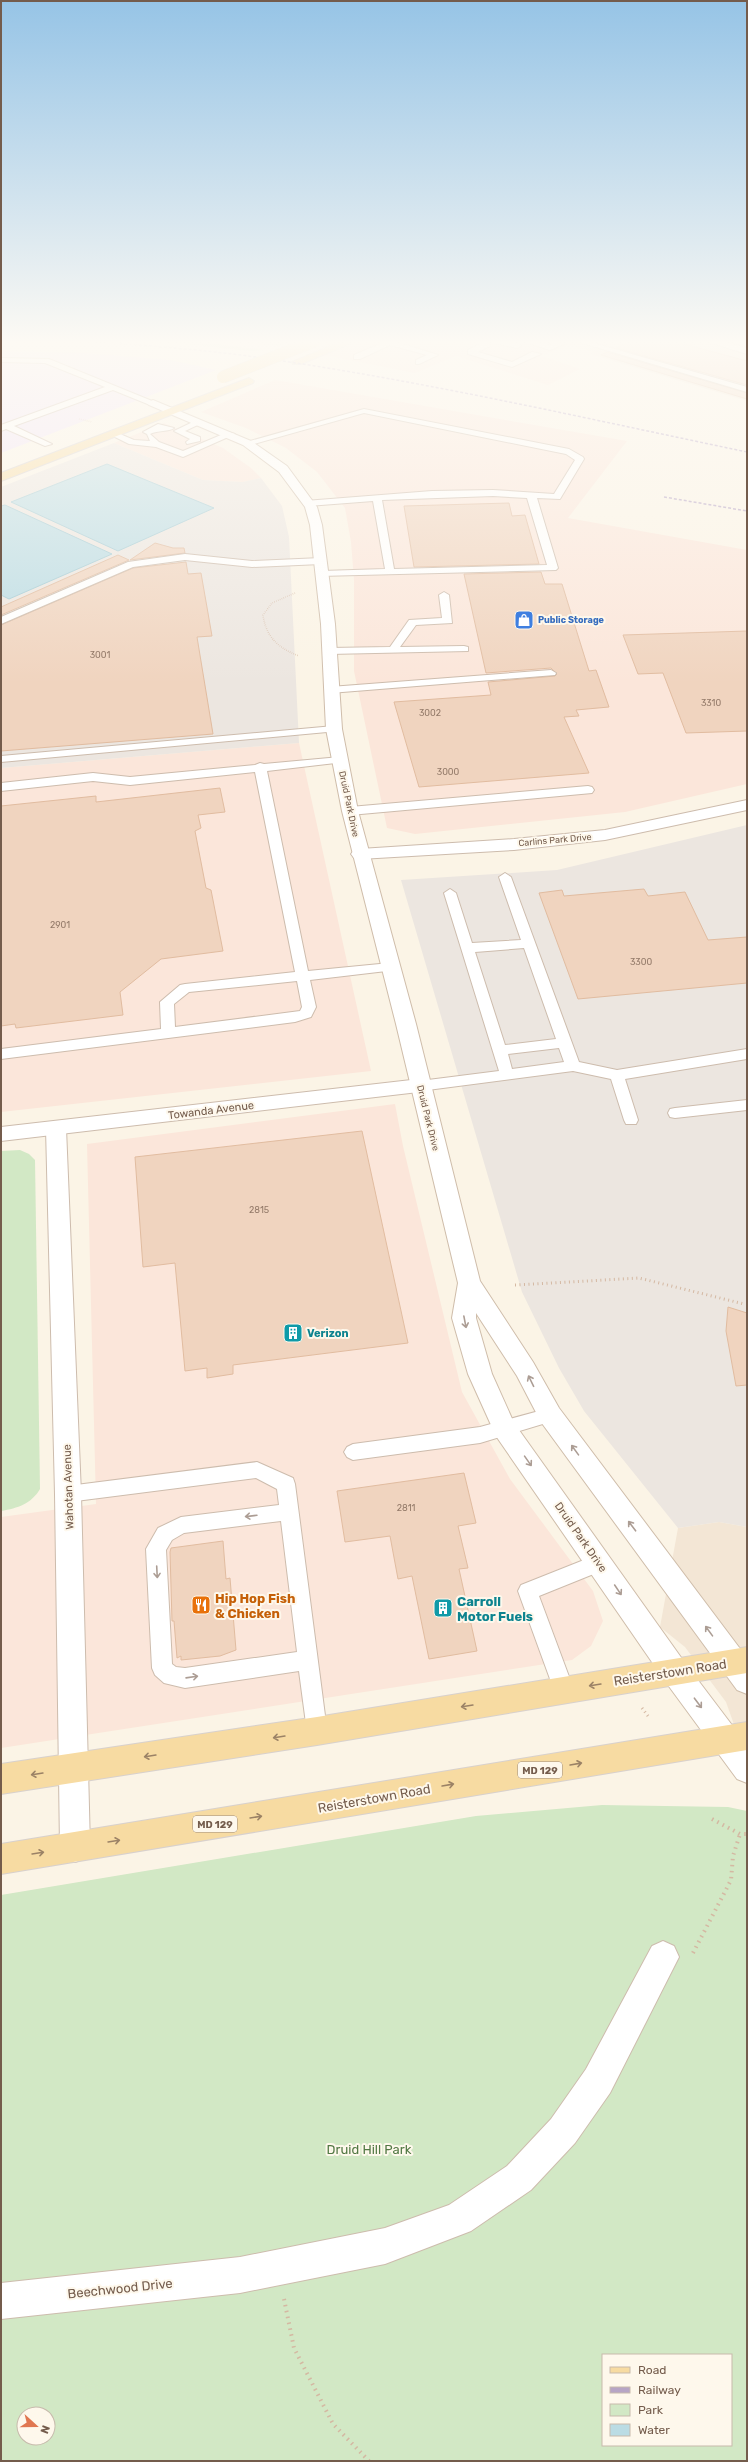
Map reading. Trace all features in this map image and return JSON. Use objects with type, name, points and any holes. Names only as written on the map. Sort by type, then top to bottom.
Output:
[{"type":"main road","points":[[1,477],[59,455]]},
{"type":"main road","name":"Druid Park Drive","points":[[263,455],[283,470],[302,491],[316,525],[329,651],[330,690],[334,729],[350,811],[469,1283],[525,1369],[550,1415],[743,1668]]},
{"type":"main road","name":"Carlins Park Drive","points":[[360,854],[544,842],[605,835],[654,827],[747,805]]},
{"type":"main road","name":"Towanda Avenue","points":[[1,1134],[420,1086]]},
{"type":"main road","name":"Wahotan Avenue","points":[[56,1128],[68,1494],[75,1847]]},
{"type":"main road","name":"Druid Park Drive","points":[[469,1283],[464,1318],[480,1374],[505,1429],[675,1672],[736,1737],[747,1769]]},
{"type":"main road","name":"Reisterstown Road","points":[[1,1780],[317,1731],[675,1672],[743,1668]]},
{"type":"main road","name":"Reisterstown Road","points":[[1,1859],[736,1737]]},
{"type":"main road","name":"Beechwood Drive","points":[[1,2301],[240,2275],[385,2246],[459,2219],[519,2178],[563,2131],[598,2081],[663,1957]]},
{"type":"lane","points":[[308,503],[432,494],[531,495],[557,497],[580,460],[573,455]]},
{"type":"lane","points":[[1,622],[131,564],[185,557],[252,564],[390,572],[554,568],[531,495]]},
{"type":"lane","points":[[377,498],[390,572]]},
{"type":"lane","points":[[393,650],[403,633],[413,622],[448,621],[444,595]]},
{"type":"lane","points":[[329,651],[464,649]]},
{"type":"lane","points":[[330,690],[551,674]]},
{"type":"lane","points":[[1,759],[334,729]]},
{"type":"lane","points":[[1,787],[92,777],[130,781],[260,766],[340,760]]},
{"type":"lane","points":[[1,1054],[295,1017],[306,1014],[309,1007],[260,766]]},
{"type":"lane","points":[[350,811],[588,790]]},
{"type":"lane","points":[[505,877],[574,1066]]},
{"type":"lane","points":[[450,893],[507,1075]]},
{"type":"lane","points":[[467,948],[529,943]]},
{"type":"lane","points":[[168,1033],[167,1002],[185,988],[390,967]]},
{"type":"lane","points":[[498,1050],[564,1042]]},
{"type":"lane","points":[[420,1086],[450,1084],[574,1066],[617,1075],[747,1054]]},
{"type":"lane","points":[[617,1075],[631,1120]]},
{"type":"lane","points":[[675,1113],[747,1105]]},
{"type":"lane","points":[[353,1452],[476,1436],[550,1415]]},
{"type":"lane","points":[[68,1494],[257,1470],[286,1484],[317,1731]]},
{"type":"lane","points":[[290,1512],[180,1525],[165,1534],[156,1549],[162,1668],[171,1676],[185,1678],[308,1660]]},
{"type":"lane","points":[[564,1690],[528,1591],[599,1563]]},
{"type":"path","points":[[294,593],[272,603],[262,615],[263,624],[276,646],[283,651],[298,656]]},
{"type":"path","points":[[515,1284],[640,1278],[744,1304]]},
{"type":"path","points":[[642,1708],[648,1716]]},
{"type":"path","points":[[712,1819],[740,1834],[747,1834]]},
{"type":"path","points":[[663,1957],[691,1957],[731,1880],[733,1856],[740,1834]]},
{"type":"path","points":[[278,2267],[294,2348],[333,2424],[370,2461]]},
{"type":"shaded area","points":[[83,455],[143,455],[203,480],[243,482],[261,478],[282,506],[289,537],[299,743],[1,768],[1,487]]},
{"type":"shaded area","points":[[143,455],[233,455],[251,468],[261,478],[243,482],[203,480]]},
{"type":"shaded area","points":[[295,455],[616,455],[568,518],[747,550],[747,784],[625,812],[415,834],[387,828],[354,671],[354,580],[351,542],[345,508],[317,472]]},
{"type":"shaded area","points":[[299,743],[371,1071],[1,1112],[1,768]]},
{"type":"shaded area","points":[[747,825],[747,1527],[719,1522],[678,1528],[584,1411],[559,1368],[522,1292],[401,880],[557,870]]},
{"type":"shaded area","points":[[395,1104],[403,1146],[462,1392],[510,1479],[593,1591],[603,1621],[591,1646],[572,1660],[1,1748],[1,1517],[96,1504],[87,1144]]},
{"type":"shaded area","points":[[719,1522],[747,1527],[747,1761],[726,1702],[685,1647],[660,1627],[678,1528]]},
{"type":"green space","points":[[20,1150],[29,1154],[35,1160],[40,1489],[28,1502],[1,1511],[1,1151]]},
{"type":"green space","name":"Druid Hill Park","points":[[602,1805],[728,1807],[747,1811],[747,2461],[1,2461],[1,1895],[476,1816]]},
{"type":"water","points":[[107,464],[214,508],[118,551],[11,502]]},
{"type":"water","points":[[5,505],[112,554],[9,599],[1,595],[1,506]]},
{"type":"building","points":[[509,503],[512,516],[525,515],[539,564],[414,567],[404,506]]},
{"type":"building","points":[[155,543],[173,548],[184,548],[185,553],[130,560]]},
{"type":"building","points":[[118,555],[129,560],[1,615],[1,607]]},
{"type":"building","points":[[186,562],[188,574],[201,573],[212,636],[197,637],[213,734],[1,751],[1,625],[133,568]]},
{"type":"building","points":[[541,572],[545,584],[562,584],[589,671],[596,670],[609,707],[576,710],[579,716],[564,717],[589,773],[419,787],[394,702],[491,695],[488,682],[555,676],[557,674],[551,668],[486,673],[464,574]]},
{"type":"building","points":[[747,631],[747,731],[686,733],[663,673],[638,674],[623,635]]},
{"type":"building","points":[[220,788],[225,812],[198,815],[201,828],[195,831],[206,888],[211,890],[223,951],[161,959],[120,992],[123,1015],[16,1028],[15,1024],[1,1026],[1,806],[96,796],[96,802]]},
{"type":"building","points":[[644,889],[648,896],[685,892],[708,940],[747,937],[747,983],[578,999],[539,893],[562,890],[564,896]]},
{"type":"building","points":[[362,1131],[408,1343],[233,1365],[233,1374],[207,1378],[207,1368],[185,1371],[175,1263],[143,1267],[135,1157]]},
{"type":"building","points":[[728,1307],[747,1313],[747,1385],[736,1386],[726,1331]]},
{"type":"building","points":[[464,1473],[476,1523],[458,1526],[468,1568],[459,1569],[477,1651],[429,1659],[412,1576],[398,1579],[390,1536],[345,1542],[337,1491]]},
{"type":"building","name":"Hip Hop Fish & Chicken","points":[[223,1541],[226,1579],[230,1578],[236,1650],[220,1656],[181,1660],[181,1656],[177,1658],[174,1621],[172,1621],[171,1548]]},
{"type":"railway","points":[[664,497],[747,511]]},
{"type":"place","name":"Public Storage","points":[[524,620]]},
{"type":"place","name":"Verizon","points":[[293,1333]]},
{"type":"place","name":"Hip Hop Fish & Chicken","points":[[201,1605]]},
{"type":"place","name":"Carroll Motor Fuels","points":[[443,1608]]}]
